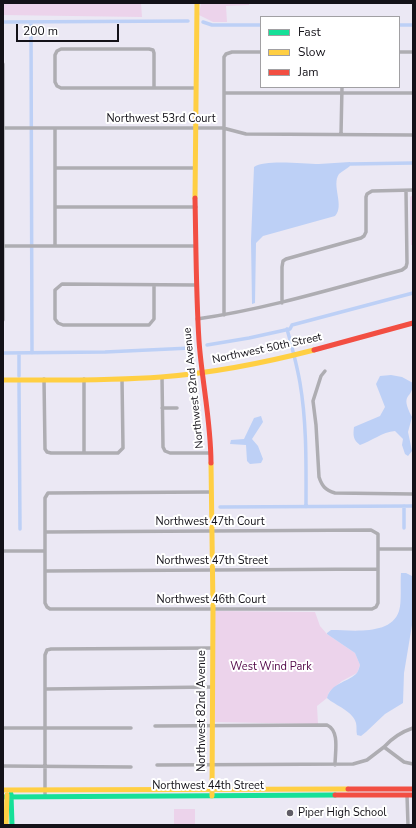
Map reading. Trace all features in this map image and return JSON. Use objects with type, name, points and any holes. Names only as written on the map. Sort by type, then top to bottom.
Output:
[{"type":"street","name":"Northwest 82nd Avenue","points":[[197,3],[195,168],[196,285],[197,319],[211,453],[212,796]]},
{"type":"street","points":[[154,88],[153,50],[61,49],[57,51],[55,55],[55,82],[57,86],[61,88],[154,88],[196,88]]},
{"type":"street","points":[[224,315],[224,57],[226,54],[232,52],[260,52]]},
{"type":"street","points":[[400,52],[413,52]]},
{"type":"street","points":[[3,64],[3,320]]},
{"type":"street","points":[[341,134],[342,88]]},
{"type":"street","points":[[224,93],[413,93]]},
{"type":"street","name":"Northwest 53rd Court","points":[[3,128],[223,128],[246,134],[413,134]]},
{"type":"street","points":[[55,128],[55,246]]},
{"type":"street","points":[[55,168],[195,168]]},
{"type":"street","points":[[282,302],[282,267],[283,262],[286,259],[364,236],[366,232],[366,198],[367,194],[372,191],[413,190]]},
{"type":"street","points":[[197,319],[224,315],[282,302],[402,270],[406,267],[407,263],[406,191]]},
{"type":"street","points":[[55,207],[196,207]]},
{"type":"street","points":[[3,246],[196,246]]},
{"type":"street","points":[[154,285],[154,319],[149,325],[62,325],[55,319],[55,290],[62,284],[196,285]]},
{"type":"street","name":"Northwest 50th Street","points":[[3,380],[122,379],[202,373],[298,355],[413,323]]},
{"type":"street","points":[[325,371],[321,376],[313,401],[319,477],[321,484],[326,490],[335,493],[413,494]]},
{"type":"street","points":[[162,377],[163,447],[165,451],[170,453],[211,453]]},
{"type":"street","points":[[44,379],[45,448],[47,452],[118,453],[123,448],[122,379]]},
{"type":"street","points":[[84,379],[84,452]]},
{"type":"street","points":[[162,408],[177,408]]},
{"type":"street","points":[[46,571],[45,498],[48,494],[211,492]]},
{"type":"street","name":"Northwest 47th Court","points":[[45,532],[371,530],[378,534],[378,549]]},
{"type":"street","points":[[378,569],[378,549],[413,549]]},
{"type":"street","points":[[3,551],[45,551]]},
{"type":"street","name":"Northwest 47th Street","points":[[46,571],[378,569]]},
{"type":"street","name":"Northwest 46th Court","points":[[46,571],[45,603],[50,609],[372,609],[376,607],[378,603],[378,569]]},
{"type":"street","points":[[45,797],[45,655],[47,650],[212,648]]},
{"type":"street","points":[[46,689],[212,687]]},
{"type":"street","points":[[155,726],[327,725],[332,727],[335,733],[335,765]]},
{"type":"street","points":[[3,728],[131,728]]},
{"type":"street","points":[[156,766],[353,764],[367,760],[384,747],[391,739],[400,733],[413,728]]},
{"type":"street","points":[[384,747],[404,762],[413,764]]},
{"type":"street","points":[[3,766],[131,767]]},
{"type":"street","name":"Northwest 44th Street","points":[[6,790],[413,789]]},
{"type":"street","points":[[6,790],[12,797],[12,825]]},
{"type":"street","points":[[6,790],[6,825]]},
{"type":"street","points":[[95,790],[95,796]]},
{"type":"street","points":[[408,825],[410,795]]},
{"type":"street","name":"Northwest 44th Street","points":[[5,797],[410,795]]},
{"type":"green space","points":[[3,3],[141,3],[142,17],[3,15]]},
{"type":"green space","points":[[201,3],[249,3],[249,5],[226,6],[227,22],[213,22],[199,15]]},
{"type":"green space","points":[[413,195],[413,245],[411,245],[410,197]]},
{"type":"green space","name":"West Wind Park","points":[[215,611],[315,612],[320,626],[327,634],[355,653],[360,665],[357,673],[342,681],[329,692],[327,698],[317,706],[318,724],[215,722]]},
{"type":"green space","points":[[174,809],[195,809],[195,825],[174,825]]},
{"type":"water","points":[[285,162],[319,164],[350,162],[350,166],[339,174],[337,179],[336,184],[339,207],[335,216],[263,236],[256,243],[255,303],[252,304],[251,241],[254,167],[267,163]]},
{"type":"water","points":[[391,375],[402,377],[413,383],[407,400],[408,409],[412,417],[408,432],[412,451],[408,456],[405,454],[402,445],[403,439],[395,431],[386,433],[360,445],[354,437],[354,427],[380,416],[385,407],[376,384],[380,376]]},
{"type":"water","points":[[261,416],[263,422],[252,439],[258,446],[263,459],[261,463],[250,464],[247,461],[246,445],[230,444],[231,440],[244,439],[254,418]]},
{"type":"water","points":[[401,573],[406,573],[412,576],[412,625],[404,673],[403,703],[385,714],[361,736],[357,735],[356,723],[351,715],[327,698],[335,686],[356,674],[360,665],[355,653],[327,633],[331,630],[370,630],[388,625],[395,619],[399,611]]},
{"type":"waterway","points":[[3,22],[188,21]]},
{"type":"waterway","points":[[31,22],[32,353]]},
{"type":"waterway","points":[[203,22],[212,25],[260,25]]},
{"type":"waterway","points":[[400,25],[413,25]]},
{"type":"waterway","points":[[350,164],[413,163]]},
{"type":"waterway","points":[[207,345],[290,329],[292,325],[413,293]]},
{"type":"waterway","points":[[287,329],[300,383],[304,414],[306,445],[306,507]]},
{"type":"waterway","points":[[3,353],[105,352],[191,348]]},
{"type":"waterway","points":[[19,353],[19,376]]},
{"type":"waterway","points":[[19,382],[20,529]]},
{"type":"waterway","points":[[404,506],[404,528]]},
{"type":"waterway","points":[[220,507],[413,506]]},
{"type":"traffic: fast","points":[[11,794],[12,825]]},
{"type":"traffic: fast","points":[[3,797],[335,795]]},
{"type":"traffic: slow","points":[[195,198],[197,3]]},
{"type":"traffic: slow","points":[[3,380],[102,380],[180,375],[238,367],[314,350]]},
{"type":"traffic: slow","points":[[211,463],[213,609],[212,796]]},
{"type":"traffic: slow","points":[[3,790],[348,789]]},
{"type":"traffic: slow","points":[[6,825],[7,795]]},
{"type":"traffic: jam","points":[[195,198],[199,341],[210,432],[211,463]]},
{"type":"traffic: jam","points":[[314,350],[413,323]]},
{"type":"traffic: jam","points":[[348,789],[413,789]]},
{"type":"traffic: jam","points":[[335,795],[413,795]]},
{"type":"place","name":"Piper High School","points":[[290,813]]}]
